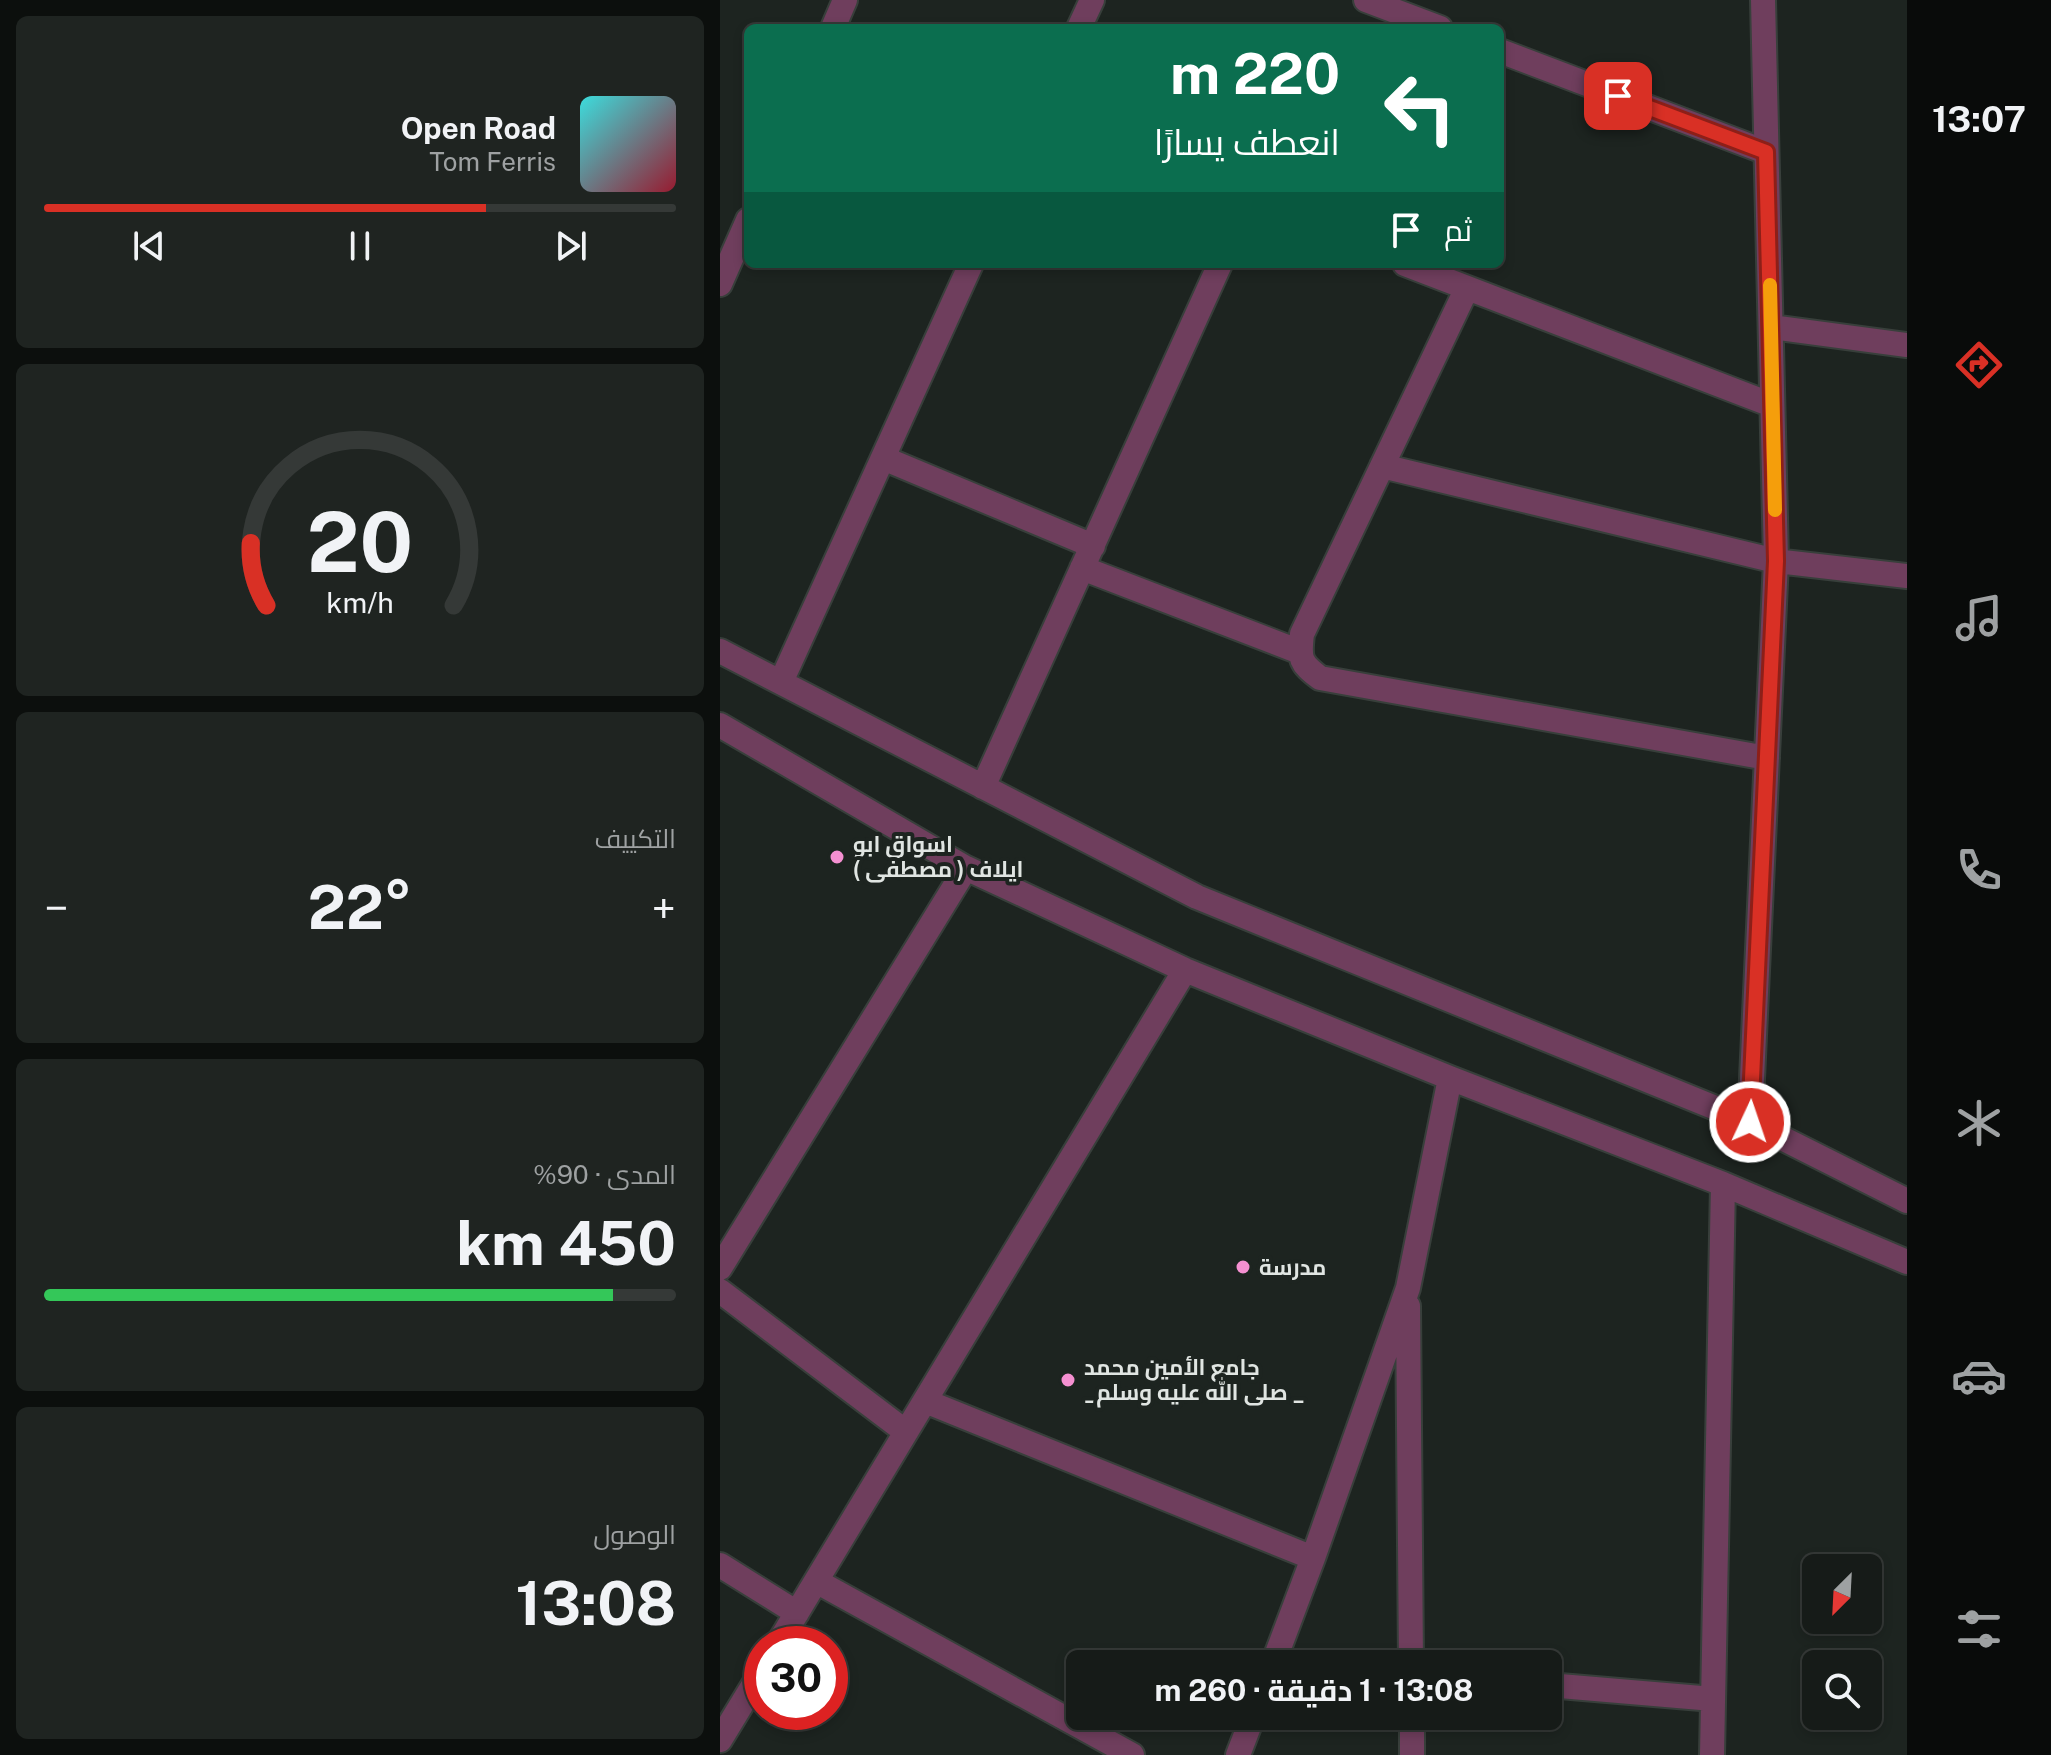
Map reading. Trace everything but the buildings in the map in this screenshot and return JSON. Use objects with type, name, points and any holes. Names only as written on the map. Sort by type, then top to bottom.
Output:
[{"type":"street","points":[[835,24],[845,0]]},
{"type":"street","points":[[1366,0],[1429,24]]},
{"type":"street","points":[[1750,1122],[1776,561],[1763,0]]},
{"type":"street","points":[[1080,24],[1086,2]]},
{"type":"street","points":[[1504,53],[1766,152]]},
{"type":"street","points":[[720,284],[744,229]]},
{"type":"street","points":[[781,682],[969,268]]},
{"type":"street","points":[[983,787],[1218,268]]},
{"type":"street","points":[[1415,268],[1772,405]]},
{"type":"street","points":[[1467,288],[1302,634],[1300,652],[1303,666],[1320,678],[1767,758]]},
{"type":"street","points":[[1771,327],[1907,345]]},
{"type":"street","points":[[883,458],[1088,557],[1300,652]]},
{"type":"street","points":[[1382,466],[1776,561],[1907,576]]},
{"type":"street","points":[[720,651],[1197,897],[1750,1122],[1907,1201]]},
{"type":"street","points":[[720,725],[966,868],[1185,970],[1450,1078],[1723,1184],[1907,1262]]},
{"type":"street","points":[[720,1268],[966,868]]},
{"type":"street","points":[[789,1626],[1185,970]]},
{"type":"street","points":[[1278,1650],[1408,1288],[1450,1078]]},
{"type":"street","points":[[1712,1755],[1723,1184]]},
{"type":"street","points":[[1408,1288],[1411,1650]]},
{"type":"street","points":[[720,1291],[906,1432]]},
{"type":"street","points":[[925,1401],[1313,1558]]},
{"type":"street","points":[[720,1565],[797,1613]]},
{"type":"street","points":[[816,1581],[1132,1755]]},
{"type":"street","points":[[1562,1686],[1713,1699]]},
{"type":"street","points":[[720,1740],[744,1701]]},
{"type":"street","points":[[1238,1755],[1248,1730]]},
{"type":"street","points":[[1412,1730],[1412,1755]]},
{"type":"slow traffic","points":[[1770,285],[1775,510]]},
{"type":"place","name":"اسواق ابو ايلاف ( مصطفى )","points":[[837,857]]},
{"type":"place","name":"مدرسة","points":[[1243,1267]]},
{"type":"place","name":"جامع الأمين محمد _صلى الله عليه وسلم _","points":[[1068,1380]]},
{"type":"route","points":[[1618,96],[1766,152],[1776,561],[1750,1122]]}]
